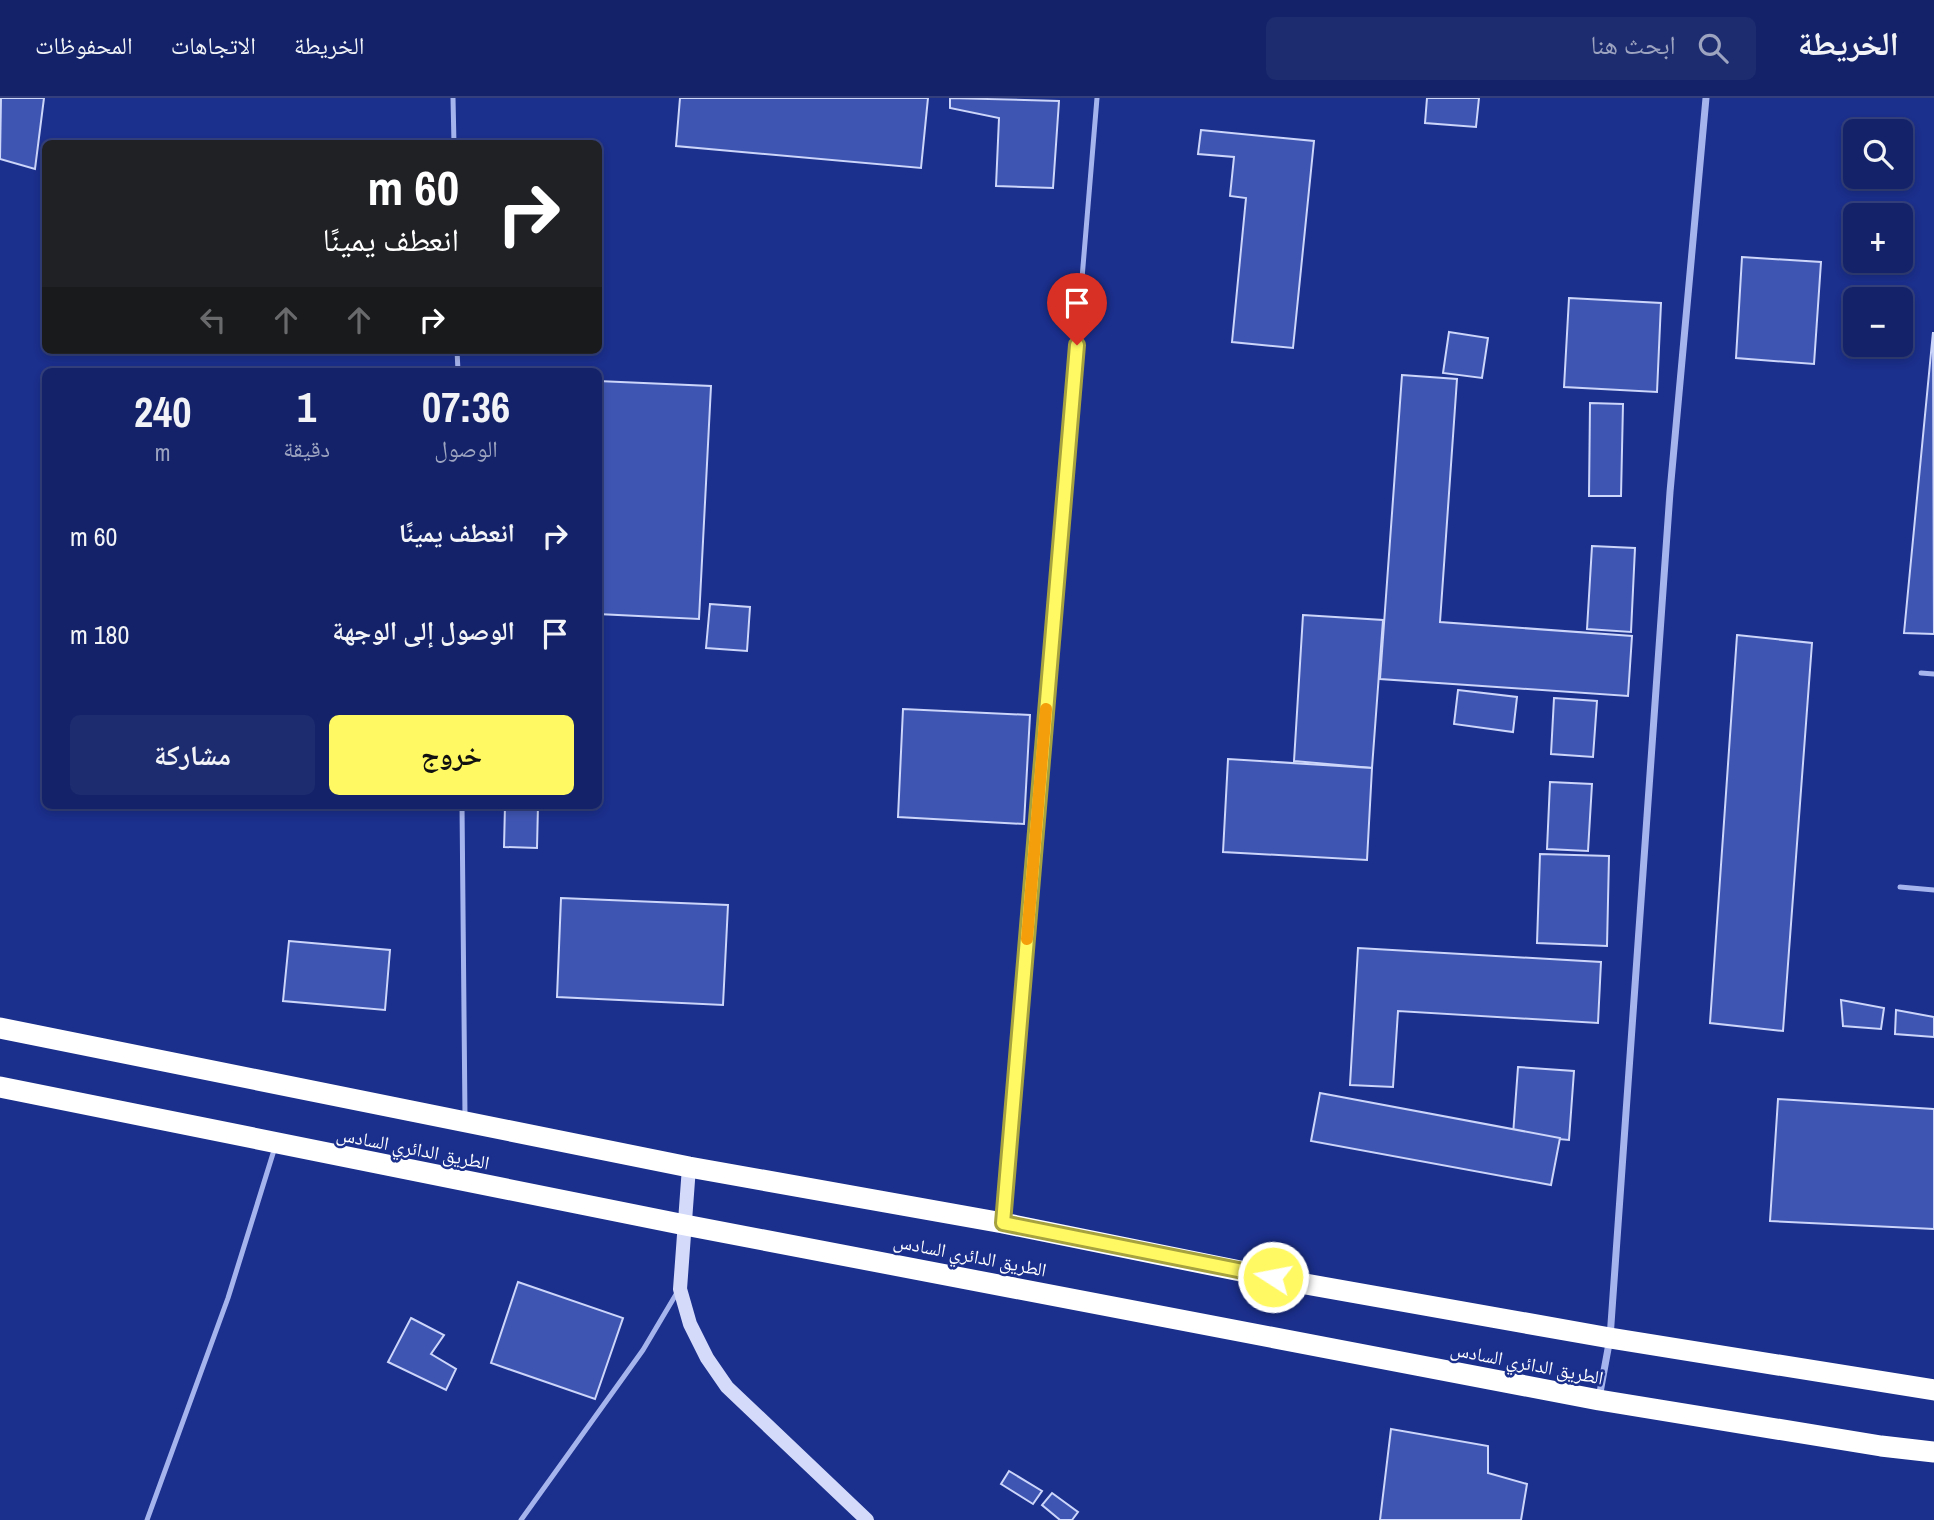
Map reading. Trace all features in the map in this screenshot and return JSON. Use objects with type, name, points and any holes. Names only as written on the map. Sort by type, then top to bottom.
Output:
[{"type":"highway","name":"الطريق الدائري السادس","points":[[0,1028],[689,1167],[1003,1223],[1300,1283],[1610,1338],[1934,1390]]},
{"type":"highway","name":"الطريق الدائري السادس","points":[[0,1087],[685,1225],[1599,1400],[1881,1446],[1934,1452]]},
{"type":"main road","points":[[689,1167],[680,1289],[690,1324],[707,1358],[727,1387],[867,1520]]},
{"type":"street","points":[[1599,1400],[1610,1338],[1670,492],[1706,98]]},
{"type":"lane","points":[[453,98],[454,140]]},
{"type":"lane","points":[[1003,1223],[1097,98]]},
{"type":"lane","points":[[1921,673],[1934,674]]},
{"type":"lane","points":[[462,809],[466,1121]]},
{"type":"lane","points":[[1900,887],[1934,890]]},
{"type":"lane","points":[[147,1520],[228,1298],[276,1143]]},
{"type":"lane","points":[[521,1520],[643,1350],[680,1289]]},
{"type":"building","points":[[1,98],[44,98],[35,169],[0,159]]},
{"type":"building","points":[[680,98],[928,98],[921,168],[676,146]]},
{"type":"building","points":[[950,98],[1059,101],[1053,188],[996,186],[999,118],[950,108]]},
{"type":"building","points":[[1427,98],[1479,98],[1476,127],[1425,123]]},
{"type":"building","points":[[1201,130],[1314,141],[1293,348],[1232,342],[1246,198],[1230,196],[1234,157],[1198,154]]},
{"type":"building","points":[[1742,257],[1821,262],[1814,364],[1736,358]]},
{"type":"building","points":[[1569,298],[1661,303],[1657,392],[1564,387]]},
{"type":"building","points":[[1449,332],[1488,338],[1482,378],[1443,373]]},
{"type":"building","points":[[1933,332],[1934,634],[1904,633]]},
{"type":"building","points":[[1402,375],[1457,379],[1440,622],[1632,636],[1628,696],[1380,679]]},
{"type":"building","points":[[602,381],[711,386],[699,619],[602,614]]},
{"type":"building","points":[[1590,403],[1623,404],[1621,496],[1589,496]]},
{"type":"building","points":[[1592,546],[1635,548],[1631,632],[1587,629]]},
{"type":"building","points":[[710,604],[750,607],[747,651],[706,648]]},
{"type":"building","points":[[1303,615],[1383,620],[1372,768],[1294,761]]},
{"type":"building","points":[[1737,635],[1812,643],[1783,1031],[1710,1023]]},
{"type":"building","points":[[1458,690],[1517,697],[1513,732],[1454,724]]},
{"type":"building","points":[[1554,698],[1597,701],[1593,757],[1551,754]]},
{"type":"building","points":[[903,709],[1030,715],[1024,824],[898,817]]},
{"type":"building","points":[[1228,759],[1372,768],[1367,860],[1223,852]]},
{"type":"building","points":[[1550,782],[1592,784],[1588,851],[1547,849]]},
{"type":"building","points":[[505,809],[538,809],[537,848],[504,847]]},
{"type":"building","points":[[1540,854],[1609,856],[1607,946],[1537,943]]},
{"type":"building","points":[[561,898],[728,905],[723,1005],[557,997]]},
{"type":"building","points":[[289,941],[390,950],[385,1010],[283,1001]]},
{"type":"building","points":[[1358,948],[1601,962],[1598,1023],[1398,1011],[1393,1087],[1350,1085]]},
{"type":"building","points":[[1841,1000],[1884,1008],[1881,1029],[1843,1026]]},
{"type":"building","points":[[1896,1010],[1934,1017],[1934,1037],[1895,1034]]},
{"type":"building","points":[[1518,1067],[1574,1071],[1569,1140],[1513,1135]]},
{"type":"building","points":[[1320,1093],[1560,1138],[1551,1185],[1311,1141]]},
{"type":"building","points":[[1778,1099],[1934,1109],[1934,1229],[1770,1221]]},
{"type":"building","points":[[518,1282],[623,1318],[595,1399],[491,1363]]},
{"type":"building","points":[[411,1318],[444,1335],[431,1354],[456,1369],[446,1390],[388,1362]]},
{"type":"building","points":[[1391,1429],[1488,1446],[1488,1473],[1527,1484],[1521,1520],[1380,1520]]},
{"type":"building","points":[[1009,1471],[1042,1491],[1033,1504],[1001,1484]]},
{"type":"building","points":[[1052,1493],[1078,1512],[1072,1520],[1060,1520],[1042,1505]]},
{"type":"slow traffic","points":[[1027,939],[1046,709]]},
{"type":"route","points":[[1077,345],[1003,1223],[1273,1277]]}]
